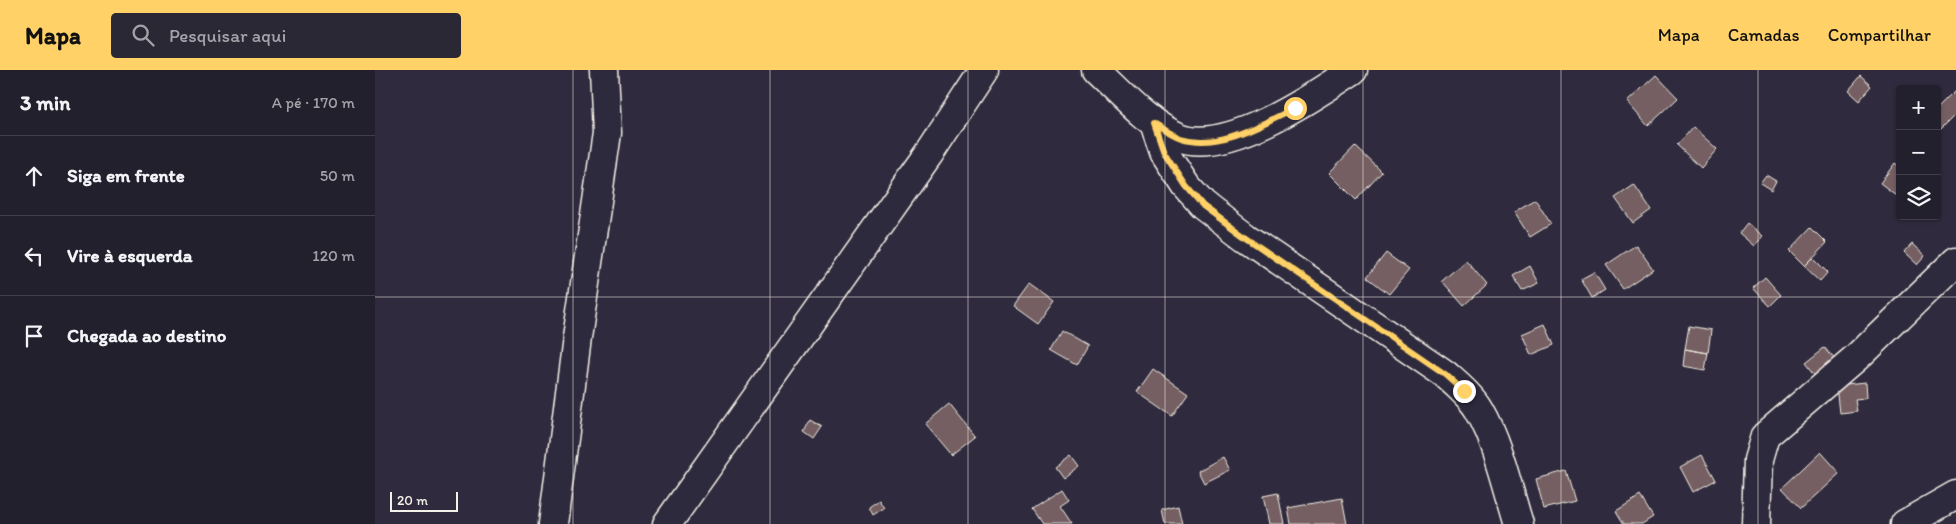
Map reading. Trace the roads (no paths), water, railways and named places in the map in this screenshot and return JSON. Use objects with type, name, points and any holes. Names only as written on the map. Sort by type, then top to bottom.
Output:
[{"type":"street","points":[[553,524],[577,338],[607,132],[604,70]]},
{"type":"street","points":[[667,524],[929,154],[984,70]]},
{"type":"street","points":[[1096,70],[1154,123],[1180,138],[1198,141],[1222,139],[1295,108],[1353,70]]},
{"type":"street","points":[[1154,123],[1164,152],[1186,186],[1203,206],[1245,237],[1445,374],[1464,391],[1479,409],[1496,447],[1519,524]]},
{"type":"street","points":[[1756,524],[1758,460],[1765,436],[1858,356],[1956,260]]},
{"type":"street","points":[[1905,524],[1956,495]]}]
